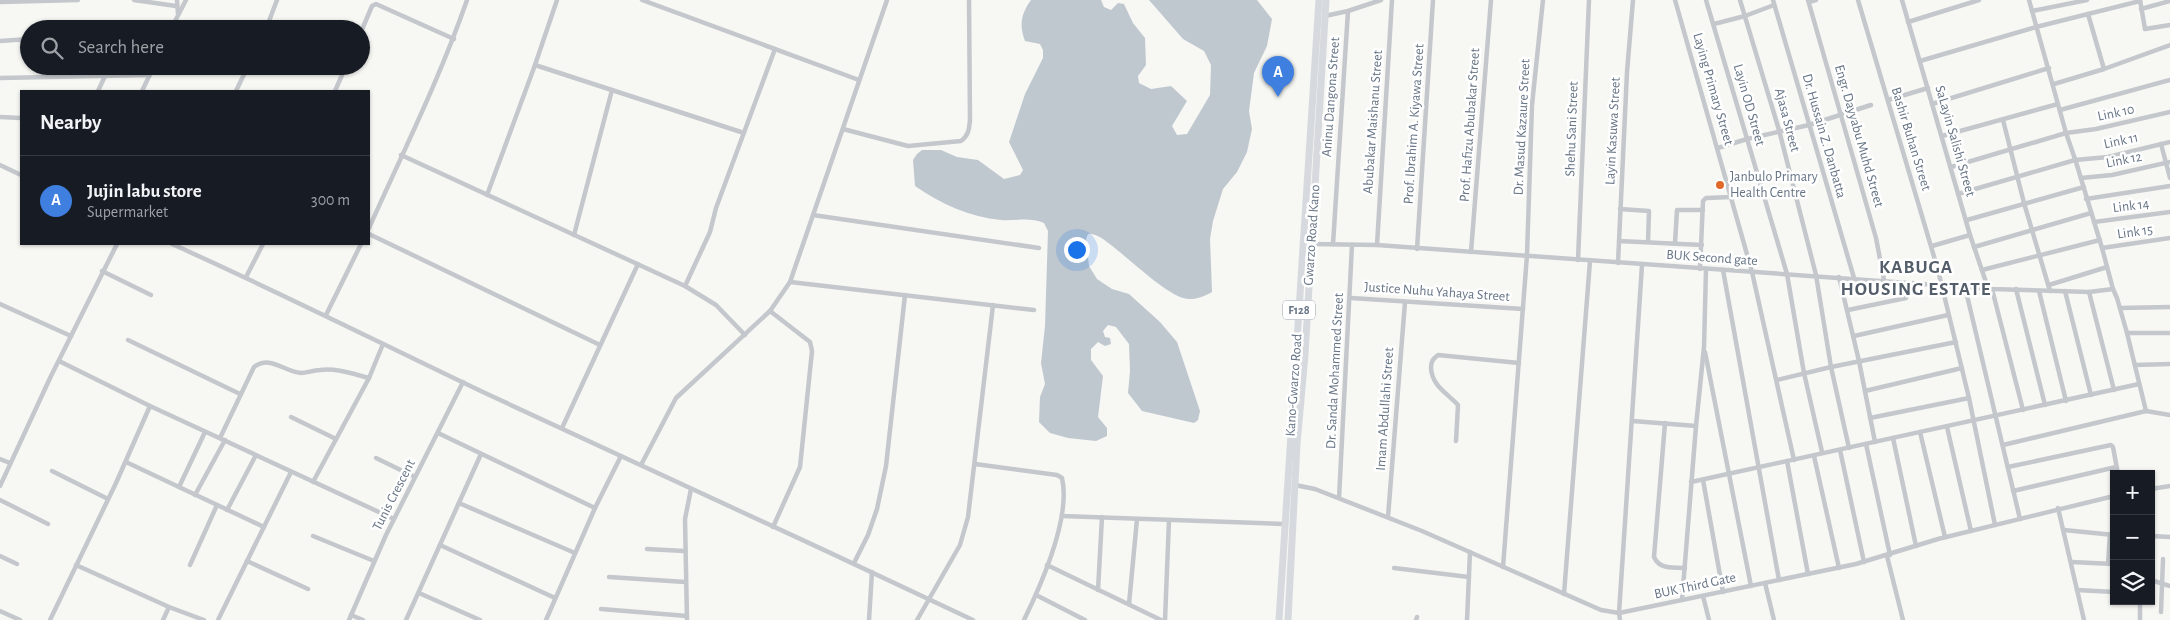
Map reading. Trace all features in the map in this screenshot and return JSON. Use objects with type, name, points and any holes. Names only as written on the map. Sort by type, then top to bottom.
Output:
[{"type":"main road","name":"Kano-Gwarzo Road","points":[[1279,620],[1319,0]]},
{"type":"main road","name":"Gwarzo Road Kano","points":[[1288,620],[1326,0]]},
{"type":"main road","points":[[1280,598],[1289,598]]},
{"type":"street","points":[[0,2],[78,0]]},
{"type":"street","points":[[134,0],[176,6]]},
{"type":"street","points":[[176,0],[178,14]]},
{"type":"street","points":[[175,20],[186,0]]},
{"type":"street","points":[[269,20],[277,0]]},
{"type":"street","points":[[370,226],[454,39],[466,0]]},
{"type":"street","points":[[487,195],[557,0]]},
{"type":"street","points":[[642,0],[859,80]]},
{"type":"street","points":[[641,465],[676,398],[770,311],[790,282],[887,0]]},
{"type":"street","points":[[843,128],[908,146],[961,141],[966,138],[970,120],[969,0]]},
{"type":"street","points":[[1325,16],[1382,0]]},
{"type":"street","name":"Abubakar Maishanu Street","points":[[1377,245],[1392,0]]},
{"type":"street","name":"Prof. Ibrahim A. Kiyawa Street","points":[[1417,249],[1433,0]]},
{"type":"street","name":"Prof. Hafizu Abubakar Street","points":[[1471,252],[1491,0]]},
{"type":"street","name":"Dr. Masud Kazaure Street","points":[[1504,567],[1527,255],[1532,105],[1542,0]]},
{"type":"street","name":"Shehu Sani Street","points":[[1578,260],[1589,0]]},
{"type":"street","name":"Layin Kasuwa Street","points":[[1618,263],[1633,0]]},
{"type":"street","name":"Laying Primary Street","points":[[1675,0],[1752,272],[1794,460]]},
{"type":"street","name":"Layin OD Street","points":[[1706,0],[1787,274],[1804,373],[1822,452]]},
{"type":"street","name":"Ajasa Street","points":[[1740,0],[1778,130],[1816,275],[1831,367],[1849,448]]},
{"type":"street","points":[[1808,1],[1816,0]]},
{"type":"street","name":"Bashir Buhan Street","points":[[1858,0],[1932,246],[1969,398],[1995,525]]},
{"type":"street","name":"SaLayin Salishi Street","points":[[1902,0],[1970,235],[1990,288],[2023,410]]},
{"type":"street","points":[[1908,22],[1979,0]]},
{"type":"street","points":[[2029,0],[2054,84],[2066,133],[2100,240],[2112,289],[2128,333],[2146,411]]},
{"type":"street","points":[[2032,11],[2087,0]]},
{"type":"street","points":[[2036,27],[2140,0]]},
{"type":"street","points":[[2140,0],[2146,30],[2170,25]]},
{"type":"street","points":[[1920,61],[2036,27],[2140,0]]},
{"type":"street","name":"Engr. Dayyabu Muhd Street","points":[[1808,1],[1876,238],[1884,280]]},
{"type":"street","points":[[2141,9],[2161,1],[2170,1]]},
{"type":"street","points":[[1714,24],[1745,16],[1774,3]]},
{"type":"street","name":"Dr. Hussain Z. Danbatta","points":[[1774,3],[1854,278]]},
{"type":"street","points":[[366,20],[372,6],[376,4],[454,39]]},
{"type":"street","name":"Aninu Dangona Street","points":[[1334,244],[1348,11]]},
{"type":"street","points":[[2088,14],[2104,69]]},
{"type":"street","points":[[0,41],[20,40]]},
{"type":"street","points":[[2054,84],[2104,69],[2170,45]]},
{"type":"street","points":[[685,286],[710,232],[716,208],[775,49]]},
{"type":"street","points":[[535,65],[744,133]]},
{"type":"street","points":[[1932,104],[2049,68]]},
{"type":"street","points":[[0,78],[150,75],[142,90]]},
{"type":"street","points":[[236,90],[244,75]]},
{"type":"street","points":[[335,90],[342,75]]},
{"type":"street","points":[[98,90],[105,76]]},
{"type":"street","points":[[1942,136],[2170,80]]},
{"type":"street","points":[[1888,100],[1928,88]]},
{"type":"street","points":[[574,235],[612,90]]},
{"type":"street","points":[[1718,148],[1778,130],[1809,125],[1871,105]]},
{"type":"street","name":"Link 10","points":[[1951,167],[2066,133],[2096,129],[2170,112]]},
{"type":"street","points":[[0,118],[20,118]]},
{"type":"street","points":[[2003,120],[2024,204],[2050,291]]},
{"type":"street","name":"Link 11","points":[[1958,194],[2075,160],[2108,157],[2170,142]]},
{"type":"street","points":[[2161,144],[2168,163],[2170,178]]},
{"type":"street","points":[[402,155],[685,286],[716,305],[745,335]]},
{"type":"street","name":"Link 12","points":[[2081,178],[2112,175],[2168,163]]},
{"type":"street","points":[[0,165],[20,175]]},
{"type":"street","points":[[2086,199],[2170,186]]},
{"type":"street","points":[[1967,220],[2084,187]]},
{"type":"street","points":[[1682,600],[1704,347],[1702,245],[1704,199],[1731,196]]},
{"type":"street","points":[[1620,209],[1649,211],[1648,242]]},
{"type":"street","points":[[1675,243],[1677,210],[1703,210]]},
{"type":"street","name":"Link 14","points":[[2094,222],[2170,212]]},
{"type":"street","points":[[1974,247],[2091,213]]},
{"type":"street","points":[[813,215],[1039,248]]},
{"type":"street","points":[[370,234],[600,345]]},
{"type":"street","points":[[1932,246],[1970,235]]},
{"type":"street","name":"Link 15","points":[[2102,248],[2170,238]]},
{"type":"street","points":[[1982,270],[2040,257],[2100,240]]},
{"type":"street","points":[[1619,241],[1702,245]]},
{"type":"street","name":"BUK Second gate","points":[[1311,244],[1377,245],[2016,290],[2089,292],[2112,289]]},
{"type":"street","points":[[0,486],[70,336],[115,245]]},
{"type":"street","points":[[174,245],[973,620]]},
{"type":"street","points":[[246,278],[262,245]]},
{"type":"street","points":[[326,315],[361,245]]},
{"type":"street","name":"Dr. Sanda Mohammed Street","points":[[1339,498],[1351,298],[1352,245]]},
{"type":"street","points":[[1564,594],[1590,261]]},
{"type":"street","points":[[562,428],[600,345],[619,309],[638,264]]},
{"type":"street","points":[[1620,620],[1642,265]]},
{"type":"street","points":[[2048,285],[2106,267]]},
{"type":"street","points":[[1723,270],[1779,580]]},
{"type":"street","points":[[102,271],[151,295]]},
{"type":"street","points":[[1839,277],[1854,336],[1875,442]]},
{"type":"street","points":[[790,282],[1034,310]]},
{"type":"street","points":[[1848,310],[1906,298],[1913,283]]},
{"type":"street","points":[[1965,287],[2020,519]]},
{"type":"street","points":[[2016,290],[2045,405]]},
{"type":"street","points":[[2039,291],[2066,400]]},
{"type":"street","points":[[2065,291],[2091,395]]},
{"type":"street","points":[[2089,292],[2114,390]]},
{"type":"street","points":[[854,563],[868,535],[877,509],[886,466],[905,295]]},
{"type":"street","name":"Justice Nuhu Yahaya Street","points":[[1351,298],[1523,309]]},
{"type":"street","name":"Imam Abdullahi Street","points":[[1388,517],[1404,302]]},
{"type":"street","points":[[0,304],[70,336]]},
{"type":"street","points":[[917,620],[960,545],[968,517],[993,305]]},
{"type":"street","points":[[2120,308],[2170,307]]},
{"type":"street","points":[[770,311],[810,342],[812,351],[800,467],[773,526]]},
{"type":"street","points":[[1854,336],[1948,314]]},
{"type":"street","points":[[2128,333],[2170,332]]},
{"type":"street","points":[[128,340],[240,394]]},
{"type":"street","points":[[1777,380],[1859,361],[1956,342]]},
{"type":"street","points":[[313,482],[369,378],[383,344]]},
{"type":"street","points":[[1704,347],[1751,586]]},
{"type":"street","points":[[1456,441],[1458,405],[1431,378],[1433,359],[1438,356],[1519,363]]},
{"type":"street","points":[[59,361],[150,406],[394,519]]},
{"type":"street","points":[[195,494],[222,439],[240,394],[254,367],[260,362],[268,362],[300,373],[320,370],[344,371],[369,378]]},
{"type":"street","points":[[2134,365],[2170,364]]},
{"type":"street","points":[[1865,391],[1962,368]]},
{"type":"street","name":"Tunis Crescent","points":[[350,617],[394,519],[463,382]]},
{"type":"street","points":[[1691,482],[2140,384]]},
{"type":"street","points":[[1870,418],[1969,398]]},
{"type":"street","points":[[50,620],[126,462],[150,406]]},
{"type":"street","points":[[2003,444],[2146,411],[2170,415]]},
{"type":"street","points":[[291,417],[336,439]]},
{"type":"street","points":[[1633,421],[1696,426]]},
{"type":"street","points":[[1665,423],[1654,557],[1657,563],[1663,567],[1685,568]]},
{"type":"street","points":[[1947,427],[1971,531]]},
{"type":"street","points":[[179,487],[206,432]]},
{"type":"street","points":[[1920,432],[1945,537]]},
{"type":"street","points":[[438,433],[595,508]]},
{"type":"street","points":[[1893,438],[1916,546]]},
{"type":"street","points":[[1866,444],[1903,620]]},
{"type":"street","points":[[2008,467],[2111,446],[2113,447],[2117,470]]},
{"type":"street","points":[[1840,450],[1864,562]]},
{"type":"street","points":[[227,510],[256,454]]},
{"type":"street","points":[[406,620],[481,454]]},
{"type":"street","points":[[546,620],[595,508],[621,456]]},
{"type":"street","points":[[1814,456],[1839,568]]},
{"type":"street","points":[[376,458],[415,477]]},
{"type":"street","points":[[0,459],[10,463]]},
{"type":"street","points":[[126,462],[264,527]]},
{"type":"street","points":[[1787,462],[1808,574]]},
{"type":"street","points":[[975,464],[1057,475],[1062,478],[1062,516],[1047,565],[1024,620]]},
{"type":"street","points":[[2013,491],[2116,467]]},
{"type":"street","points":[[52,471],[108,499]]},
{"type":"street","points":[[218,620],[291,472]]},
{"type":"street","points":[[1704,480],[1723,592]]},
{"type":"street","name":"BUK Third Gate","points":[[1295,485],[1314,488],[1388,517],[1600,610],[1619,613],[1839,568],[1889,555],[1945,537],[2110,497]]},
{"type":"street","points":[[2155,489],[2170,486]]},
{"type":"street","points":[[601,608],[687,618],[684,551],[685,519],[691,489]]},
{"type":"street","points":[[0,500],[48,524]]},
{"type":"street","points":[[459,502],[575,553]]},
{"type":"street","points":[[190,565],[217,505]]},
{"type":"street","points":[[2058,508],[2084,620]]},
{"type":"street","points":[[1062,516],[1284,524]]},
{"type":"street","points":[[1098,590],[1102,518]]},
{"type":"street","points":[[1129,604],[1137,519]]},
{"type":"street","points":[[1165,620],[1169,520]]},
{"type":"street","points":[[2064,530],[2110,534]]},
{"type":"street","points":[[313,536],[374,561]]},
{"type":"street","points":[[2155,536],[2170,537]]},
{"type":"street","points":[[440,545],[555,598]]},
{"type":"street","points":[[647,549],[684,551]]},
{"type":"street","points":[[1467,620],[1470,552]]},
{"type":"street","points":[[0,556],[18,564]]},
{"type":"street","points":[[2161,612],[2163,558]]},
{"type":"street","points":[[247,561],[308,589]]},
{"type":"street","points":[[2071,562],[2110,564]]},
{"type":"street","points":[[76,565],[169,607],[204,620]]},
{"type":"street","points":[[1047,565],[1161,620]]},
{"type":"street","points":[[1394,568],[1469,578]]},
{"type":"street","points":[[868,620],[872,572]]},
{"type":"street","points":[[610,576],[685,582]]},
{"type":"street","points":[[2155,581],[2170,586]]},
{"type":"street","points":[[1765,583],[1774,620]]},
{"type":"street","points":[[2077,590],[2110,592]]},
{"type":"street","points":[[419,593],[480,620]]},
{"type":"street","points":[[1036,595],[1085,620]]},
{"type":"street","points":[[1703,596],[1708,620]]},
{"type":"street","points":[[2140,605],[2140,620]]},
{"type":"street","points":[[163,620],[169,607]]},
{"type":"street","points":[[0,611],[20,620]]},
{"type":"street","points":[[350,617],[363,620]]},
{"type":"shaded area","points":[[1031,0],[1101,0],[1104,7],[1111,10],[1118,3],[1124,4],[1133,23],[1145,38],[1146,65],[1138,76],[1139,83],[1151,89],[1171,86],[1187,101],[1172,126],[1177,135],[1187,134],[1210,95],[1211,65],[1204,51],[1183,39],[1149,0],[1257,0],[1272,19],[1267,46],[1254,73],[1249,111],[1252,129],[1247,152],[1237,172],[1223,189],[1213,221],[1210,239],[1212,292],[1194,299],[1175,295],[1103,239],[1088,234],[1086,239],[1089,266],[1097,279],[1112,289],[1129,294],[1160,322],[1177,342],[1200,411],[1198,420],[1194,423],[1142,411],[1128,393],[1130,371],[1129,344],[1116,327],[1108,325],[1103,331],[1105,337],[1110,338],[1111,344],[1105,346],[1098,342],[1091,349],[1091,360],[1103,376],[1098,417],[1107,428],[1107,436],[1096,441],[1068,438],[1050,433],[1039,422],[1040,397],[1045,384],[1041,363],[1045,326],[1048,231],[1044,223],[1033,220],[1001,220],[967,213],[945,204],[915,186],[913,160],[922,150],[941,150],[957,157],[978,160],[1004,179],[1020,175],[1023,170],[1009,142],[1025,94],[1043,58],[1043,50],[1040,44],[1025,41],[1022,30],[1023,15]]},
{"type":"place","name":"Jujin labu store","points":[[1278,97]]},
{"type":"place","name":"Janbulo Primary Health Centre","points":[[1720,185]]},
{"type":"district","name":"KABUGA HOUSING ESTATE","points":[[1916,278]]}]
